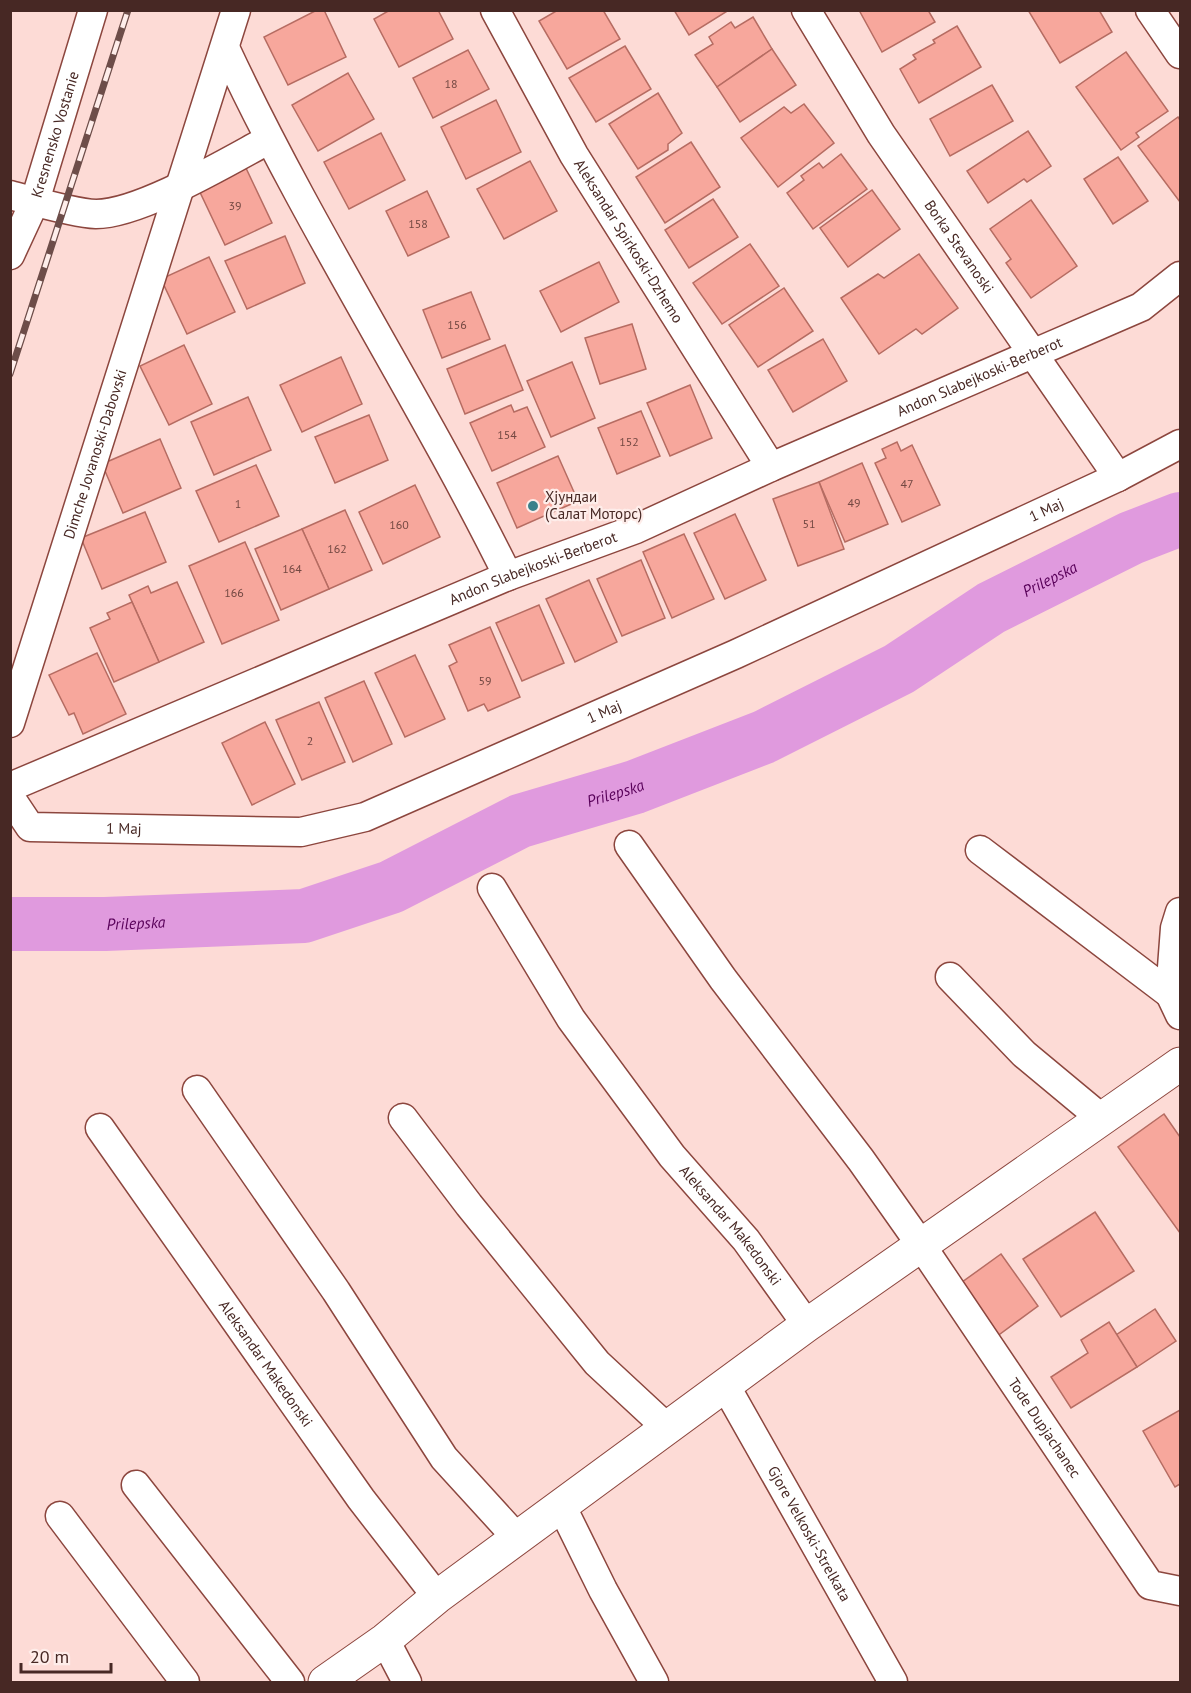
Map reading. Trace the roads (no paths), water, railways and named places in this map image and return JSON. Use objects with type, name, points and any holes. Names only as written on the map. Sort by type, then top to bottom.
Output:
[{"type":"street","name":"Kresnensko Vostanie","points":[[10,255],[23,198],[93,10]]},
{"type":"street","name":"Dimche Jovanoski-Dabovski","points":[[10,723],[226,50],[236,10]]},
{"type":"street","name":"Aleksandar Spirkoski-Dzhemo","points":[[495,10],[574,155],[771,466]]},
{"type":"street","name":"Borka Stevanoski","points":[[806,10],[881,134],[1118,477]]},
{"type":"street","points":[[1150,10],[1180,54]]},
{"type":"street","points":[[226,50],[268,140],[462,484],[508,576]]},
{"type":"street","points":[[23,198],[96,214],[127,207],[183,185],[268,140]]},
{"type":"street","name":"Andon Slabejkoski-Berberot","points":[[10,787],[508,576],[636,529],[771,466],[1142,307],[1180,276]]},
{"type":"street","name":"1 Maj","points":[[10,796],[30,826],[301,832],[365,817],[736,654],[1118,477],[1180,444]]},
{"type":"street","points":[[629,845],[723,979],[861,1160],[921,1245]]},
{"type":"street","points":[[980,850],[1175,1004]]},
{"type":"street","name":"Aleksandar Makedonski","points":[[492,888],[571,1019],[672,1156],[746,1240],[807,1325]]},
{"type":"street","points":[[1175,1004],[1175,928],[1180,912]]},
{"type":"street","points":[[950,977],[1024,1054],[1101,1118]]},
{"type":"street","points":[[325,1683],[666,1427],[807,1325],[1180,1064]]},
{"type":"street","points":[[197,1090],[336,1291],[444,1458],[517,1538]]},
{"type":"street","points":[[403,1118],[469,1205],[597,1363],[666,1427]]},
{"type":"street","name":"Aleksandar Makedonski","points":[[100,1128],[361,1499],[437,1597]]},
{"type":"street","name":"Tode Dupjachanec","points":[[921,1245],[1150,1585],[1180,1591]]},
{"type":"street","name":"Gjore Velkoski-Strelkata","points":[[725,1385],[893,1683]]},
{"type":"street","points":[[136,1485],[290,1683]]},
{"type":"street","points":[[561,1505],[603,1590],[654,1683]]},
{"type":"street","points":[[60,1516],[185,1683]]},
{"type":"street","points":[[385,1640],[407,1683]]},
{"type":"waterway","name":"Prilepska","points":[[10,924],[105,924],[304,916],[391,887],[520,821],[635,787],[764,737],[899,669],[991,608],[1131,538],[1180,519]]},
{"type":"railway","points":[[10,374],[128,10]]},
{"type":"place","name":"Хјундаи (Салат Моторс)","points":[[533,506]]}]
